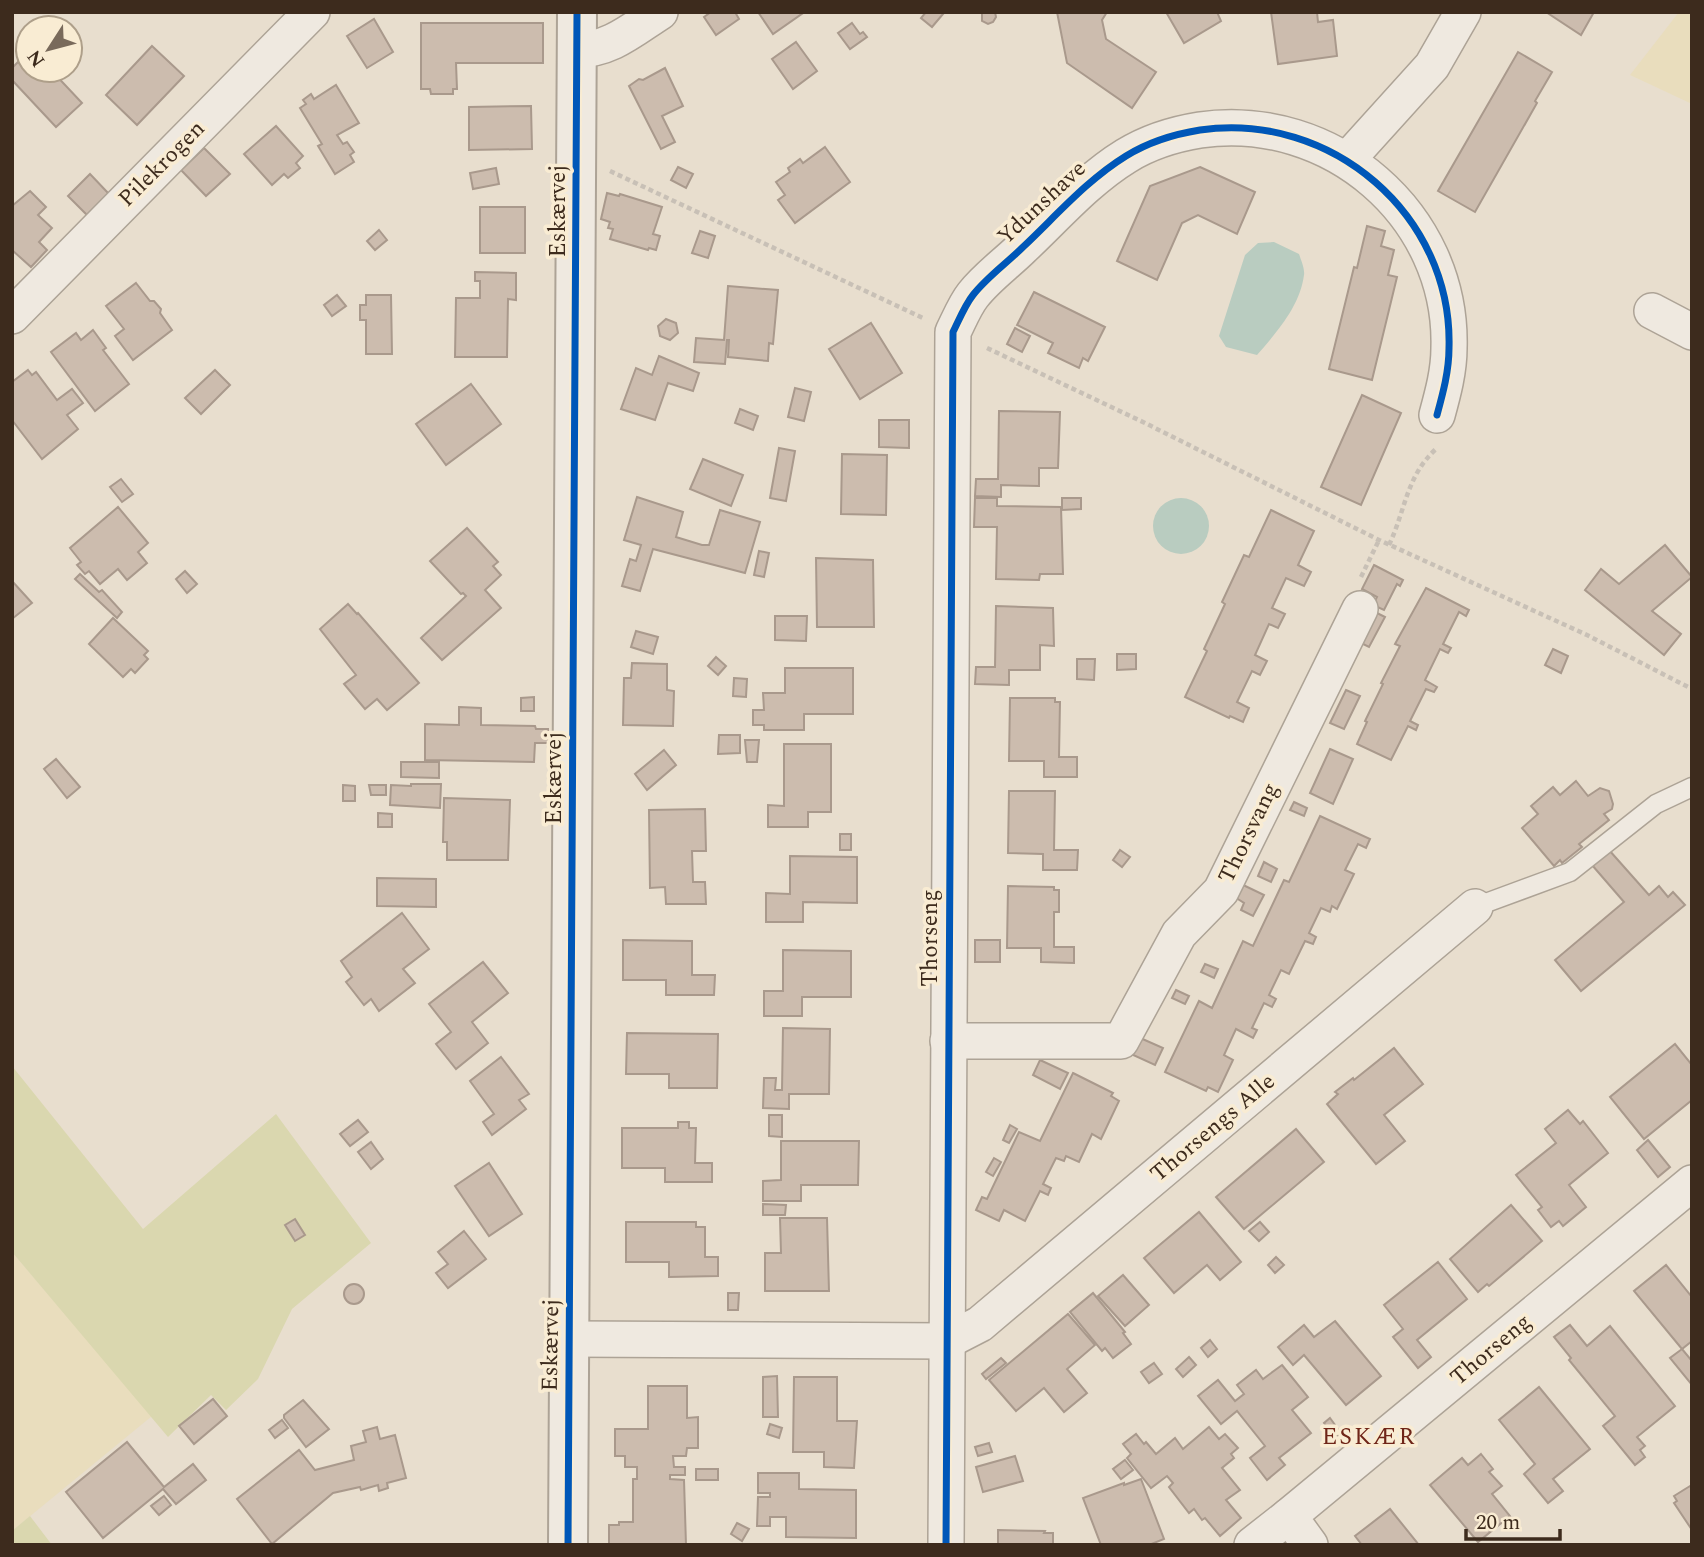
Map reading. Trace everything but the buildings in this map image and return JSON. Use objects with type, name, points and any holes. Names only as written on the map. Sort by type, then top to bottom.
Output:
[{"type":"street","name":"Pilekrogen","points":[[12,316],[312,12]]},
{"type":"street","name":"Eskærvej","points":[[568,1545],[577,12]]},
{"type":"street","points":[[576,50],[594,50],[614,42],[660,12]]},
{"type":"street","points":[[1347,160],[1432,66],[1463,12]]},
{"type":"street","name":"Ydunshave","points":[[953,332],[972,296],[1096,177],[1128,155],[1162,139],[1200,130],[1251,129],[1276,132],[1312,143],[1347,160],[1377,182],[1402,209],[1423,240],[1438,274],[1447,310],[1450,348],[1446,385],[1437,415]]},
{"type":"street","points":[[1652,311],[1692,332]]},
{"type":"street","name":"Thorseng","points":[[946,1545],[953,332]]},
{"type":"street","name":"Thorsvang","points":[[948,1041],[1121,1041],[1179,934],[1221,891],[1359,596]]},
{"type":"street","name":"Thorsengs Alle","points":[[947,1341],[980,1324],[1475,907]]},
{"type":"street","name":"Thorseng","points":[[1252,1545],[1692,1184]]},
{"type":"street","points":[[571,1339],[947,1341]]},
{"type":"street","points":[[1289,1516],[1310,1545]]},
{"type":"lane","points":[[1475,907],[1570,872],[1656,804],[1692,787]]},
{"type":"path","points":[[577,165],[599,166],[953,332]]},
{"type":"path","points":[[985,348],[1145,423],[1389,545],[1587,635],[1692,689]]},
{"type":"path","points":[[1389,545],[1402,514],[1411,481],[1424,460],[1445,437],[1444,422],[1437,415]]},
{"type":"path","points":[[1359,596],[1379,540]]},
{"type":"shaded area","points":[[1679,12],[1692,12],[1692,104],[1630,75]]},
{"type":"shaded area","points":[[1274,242],[1299,254],[1303,264],[1302,286],[1293,308],[1257,355],[1226,347],[1219,336],[1245,255],[1258,243]]},
{"type":"shaded area","points":[[1176,498],[1186,498],[1201,506],[1207,515],[1207,537],[1201,546],[1186,554],[1176,554],[1158,542],[1153,531],[1153,521],[1165,503]]},
{"type":"shaded area","points":[[12,1066],[143,1229],[276,1114],[371,1243],[292,1309],[258,1379],[226,1410],[211,1395],[168,1437],[12,1252]]},
{"type":"shaded area","points":[[12,1252],[152,1416],[12,1531]]},
{"type":"shaded area","points":[[30,1516],[52,1545],[12,1545],[12,1531]]},
{"type":"cycle path","points":[[568,1545],[577,12]]},
{"type":"cycle path","points":[[946,1545],[953,332],[967,303],[984,282],[1085,187],[1126,156],[1181,134],[1200,130],[1248,128],[1295,137],[1337,156],[1375,182],[1407,216],[1430,255],[1445,300],[1449,357],[1437,415]]},
{"type":"district","name":"ESKÆR","points":[[1369,1437]]}]
